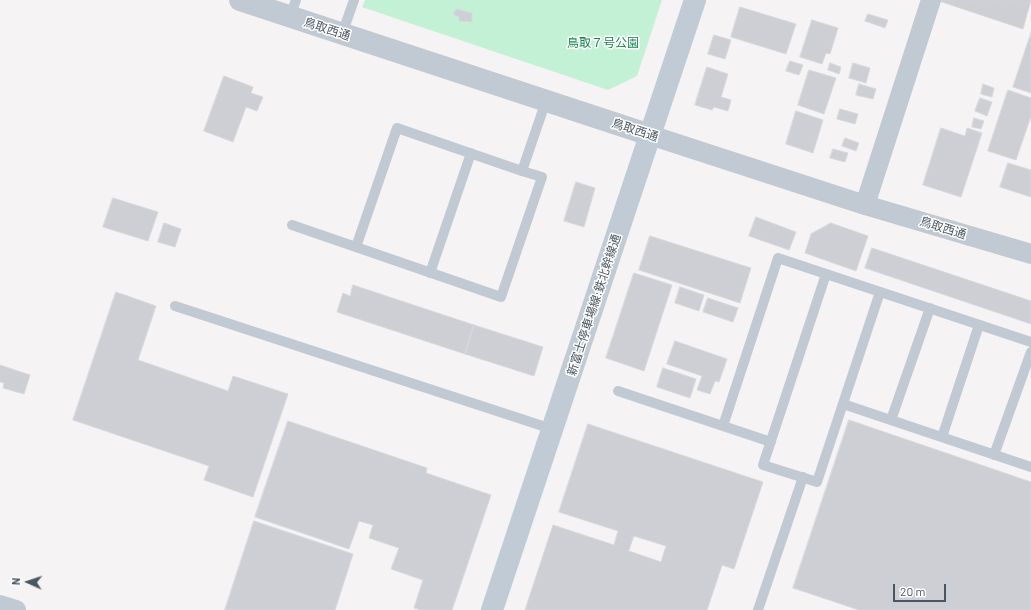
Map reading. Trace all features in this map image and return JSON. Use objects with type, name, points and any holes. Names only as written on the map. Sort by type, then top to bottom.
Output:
[{"type":"main road","name":"新富士停車場線:鉄北幹線通","points":[[492,610],[695,0]]},
{"type":"street","name":"鳥取西通","points":[[240,0],[293,8],[342,34],[865,205],[1031,254]]},
{"type":"street","points":[[865,205],[931,0]]},
{"type":"street","points":[[0,605],[16,610]]},
{"type":"lane","points":[[342,34],[354,0]]},
{"type":"lane","points":[[522,170],[546,101]]},
{"type":"lane","points":[[292,225],[501,297],[542,177],[397,128],[356,247]]},
{"type":"lane","points":[[430,273],[471,153]]},
{"type":"lane","points":[[723,426],[778,258],[1031,342]]},
{"type":"lane","points":[[826,274],[764,465],[817,482],[880,292]]},
{"type":"lane","points":[[175,306],[552,430]]},
{"type":"lane","points":[[891,420],[930,308]]},
{"type":"lane","points":[[942,437],[979,325]]},
{"type":"lane","points":[[994,455],[1031,352]]},
{"type":"lane","points":[[618,391],[771,442]]},
{"type":"lane","points":[[843,404],[1031,467]]},
{"type":"lane","points":[[758,610],[802,477]]},
{"type":"green space","name":"鳥取７号公園","points":[[365,0],[662,0],[637,76],[608,90],[362,7]]},
{"type":"building","points":[[940,0],[1031,0],[1023,29],[939,1]]},
{"type":"building","points":[[740,7],[796,24],[786,54],[731,37]]},
{"type":"building","points":[[457,9],[472,13],[472,22],[459,21],[459,17],[453,14]]},
{"type":"building","points":[[868,14],[888,20],[885,28],[865,21]]},
{"type":"building","points":[[812,20],[838,28],[830,54],[826,53],[822,64],[800,57]]},
{"type":"building","points":[[1031,33],[1031,93],[1013,87]]},
{"type":"building","points":[[714,35],[731,40],[725,59],[708,54]]},
{"type":"building","points":[[790,61],[803,65],[799,75],[786,71]]},
{"type":"building","points":[[830,63],[841,67],[839,74],[828,70]]},
{"type":"building","points":[[853,63],[870,68],[866,83],[849,78]]},
{"type":"building","points":[[707,67],[728,74],[721,97],[731,100],[728,111],[714,107],[712,110],[695,105]]},
{"type":"building","points":[[809,70],[836,78],[824,114],[798,105]]},
{"type":"building","points":[[224,76],[253,87],[251,93],[263,97],[257,111],[246,107],[233,142],[204,131]]},
{"type":"building","points":[[859,84],[876,89],[873,99],[856,95]]},
{"type":"building","points":[[983,84],[994,88],[992,97],[981,94]]},
{"type":"building","points":[[1008,90],[1031,98],[1031,116],[1016,160],[988,151]]},
{"type":"building","points":[[980,98],[992,102],[987,116],[975,111]]},
{"type":"building","points":[[840,109],[858,114],[855,124],[837,119]]},
{"type":"building","points":[[796,111],[823,120],[813,153],[786,144]]},
{"type":"building","points":[[974,118],[984,121],[981,129],[972,127]]},
{"type":"building","points":[[941,128],[965,136],[967,128],[982,133],[961,197],[923,185]]},
{"type":"building","points":[[845,138],[859,143],[856,151],[842,146]]},
{"type":"building","points":[[833,149],[848,153],[845,162],[830,158]]},
{"type":"building","points":[[1008,163],[1031,170],[1031,197],[1000,187]]},
{"type":"building","points":[[576,182],[595,188],[584,227],[564,221]]},
{"type":"building","points":[[113,198],[158,212],[148,241],[103,227]]},
{"type":"building","points":[[756,217],[796,232],[789,250],[749,236]]},
{"type":"building","points":[[164,223],[181,229],[175,247],[158,242]]},
{"type":"building","points":[[831,223],[868,236],[856,271],[805,253],[811,234]]},
{"type":"building","points":[[650,236],[751,268],[740,303],[639,270]]},
{"type":"building","points":[[872,248],[1031,301],[1031,324],[865,268]]},
{"type":"building","points":[[634,273],[672,285],[644,371],[606,358]]},
{"type":"building","points":[[353,285],[474,325],[465,354],[337,312],[343,293],[350,296]]},
{"type":"building","points":[[680,287],[704,295],[699,311],[675,303]]},
{"type":"building","points":[[116,292],[156,306],[138,360],[228,391],[233,376],[288,394],[253,497],[204,480],[209,466],[73,420]]},
{"type":"building","points":[[708,298],[738,308],[733,322],[703,312]]},
{"type":"building","points":[[474,325],[543,347],[534,376],[465,354]]},
{"type":"building","points":[[675,341],[727,359],[719,382],[715,381],[710,394],[697,390],[702,376],[667,364]]},
{"type":"building","points":[[0,365],[30,375],[24,394],[3,388],[4,383],[0,382]]},
{"type":"building","points":[[663,368],[696,379],[690,398],[657,387]]},
{"type":"building","points":[[849,420],[1031,482],[1031,610],[859,610],[793,588]]},
{"type":"building","points":[[288,421],[427,468],[426,473],[491,495],[452,610],[421,610],[414,608],[423,580],[391,569],[399,548],[369,538],[373,525],[359,521],[349,549],[255,517]]},
{"type":"building","points":[[588,424],[763,482],[734,569],[722,565],[707,610],[525,610],[553,525],[614,545],[618,531],[559,512]],"holes":[[[634,536],[666,546],[661,562],[629,551]]]},
{"type":"building","points":[[254,521],[353,554],[335,610],[225,610]]}]
